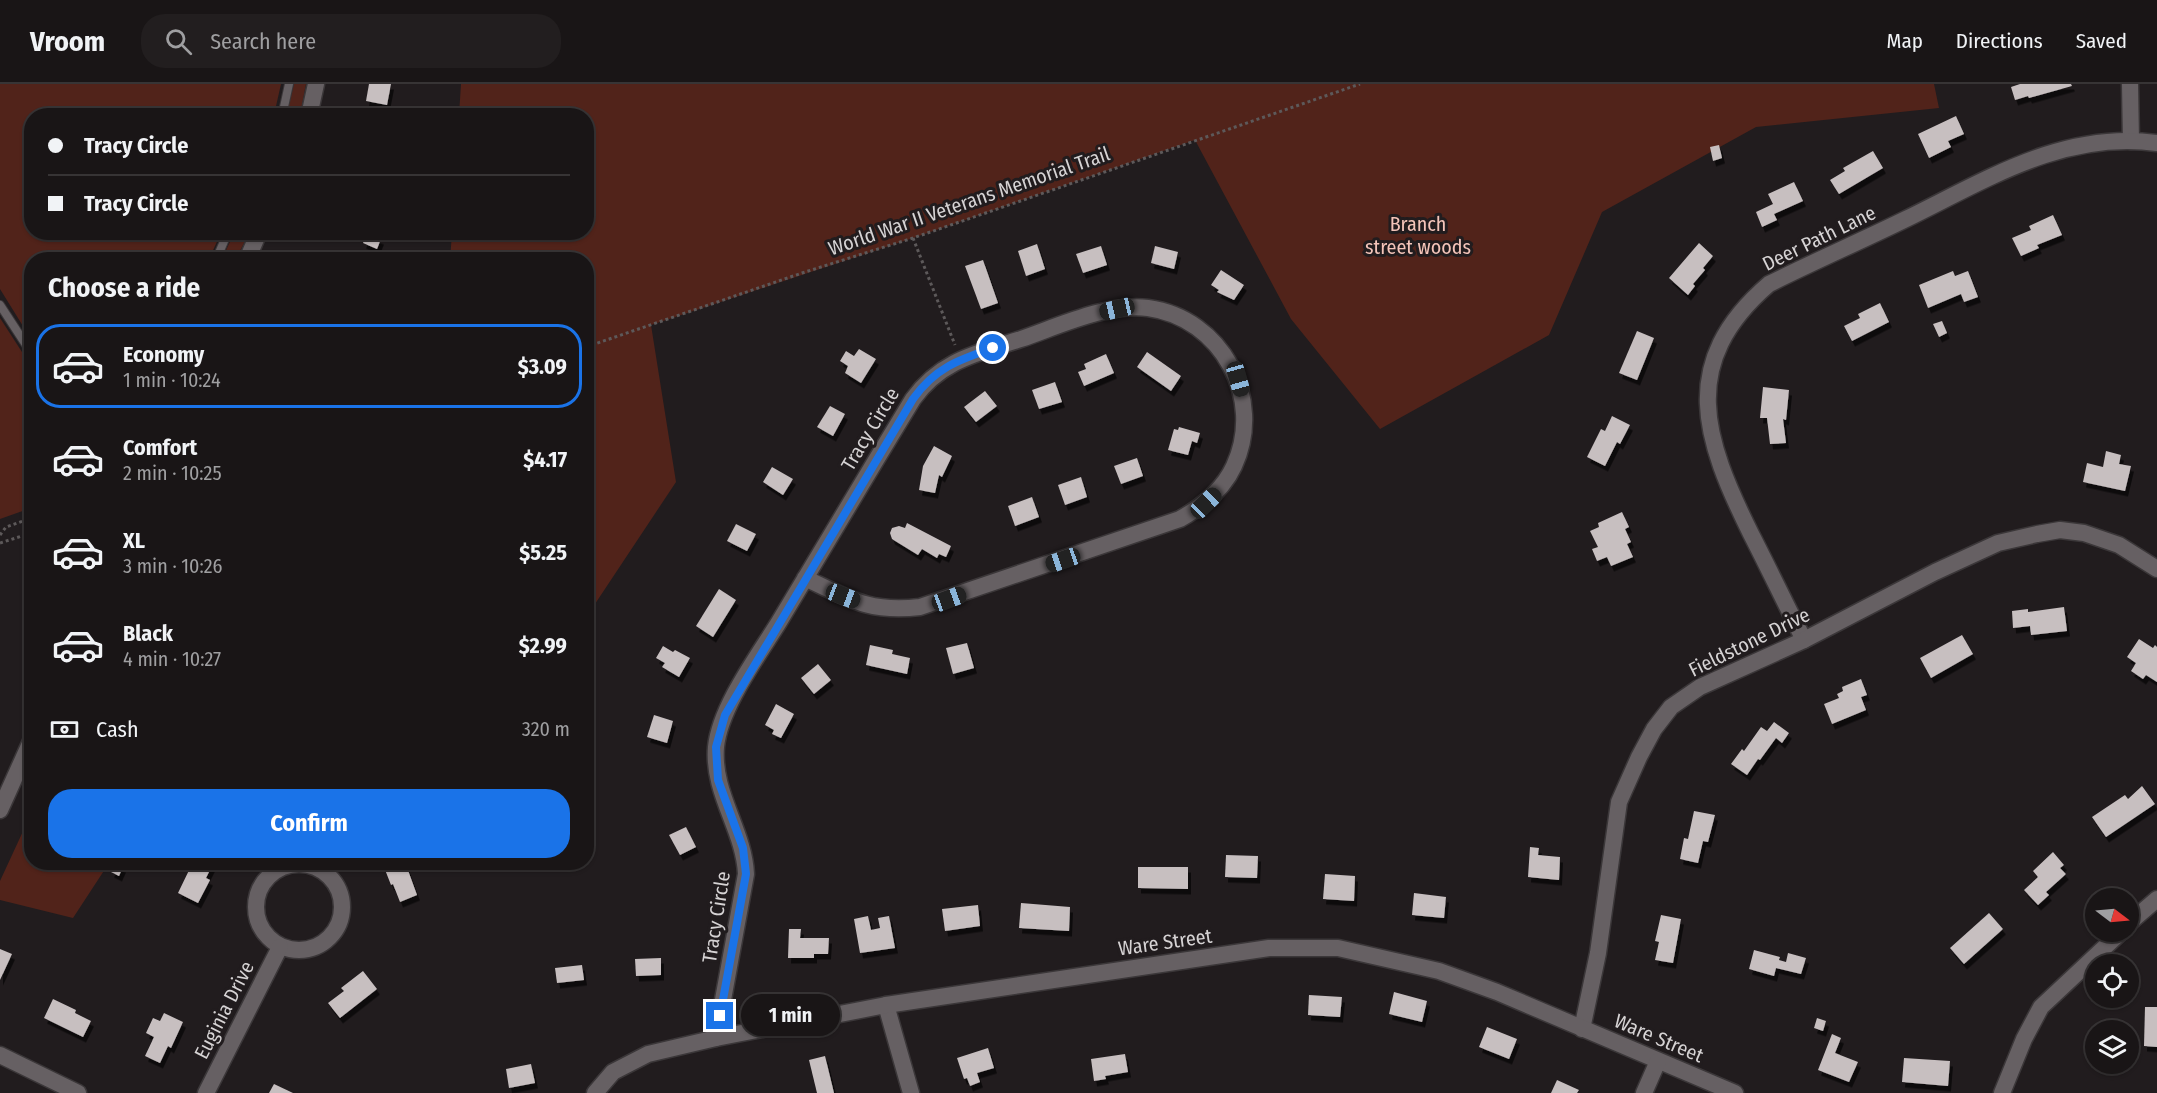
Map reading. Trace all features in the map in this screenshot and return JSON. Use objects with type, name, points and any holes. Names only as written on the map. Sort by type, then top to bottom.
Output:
[{"type":"street","points":[[311,108],[316,84]]},
{"type":"street","points":[[2130,84],[2132,141]]},
{"type":"street","name":"Deer Path Lane","points":[[1804,640],[1741,513],[1717,458],[1708,421],[1707,399],[1712,371],[1723,339],[1734,321],[1749,302],[1770,284],[2010,166],[2078,146],[2132,141],[2157,142]]},
{"type":"street","name":"Tracy Circle","points":[[716,1038],[746,874],[743,848],[718,780],[716,747],[719,731],[732,700],[805,578],[913,399],[934,374],[961,360],[1117,309],[1148,308],[1177,316],[1203,331],[1214,341],[1235,372],[1244,408],[1245,423],[1239,453],[1226,480],[1216,492],[1200,507],[1180,519],[920,607],[895,610],[870,607],[805,578]]},
{"type":"street","name":"Fieldstone Drive","points":[[1582,1029],[1598,952],[1619,802],[1654,729],[1671,707],[1700,687],[1804,640],[1935,572],[1998,543],[2060,531],[2084,533],[2102,538],[2133,553],[2157,569]]},
{"type":"street","points":[[0,810],[24,757]]},
{"type":"street","points":[[278,870],[263,882],[257,896],[255,911],[259,926],[268,938],[280,947],[293,951],[319,946],[338,926],[342,913],[337,886],[320,870]]},
{"type":"street","points":[[2139,915],[2157,899]]},
{"type":"street","points":[[2002,1093],[2024,1040],[2042,1007],[2110,942]]},
{"type":"street","name":"Euginia Drive","points":[[206,1093],[280,947]]},
{"type":"street","name":"Ware Street","points":[[595,1093],[613,1072],[648,1054],[716,1038],[886,1005],[1269,948],[1338,948],[1438,971],[1497,992],[1735,1093]]},
{"type":"street","points":[[886,1005],[911,1093]]},
{"type":"street","points":[[0,1055],[78,1093]]},
{"type":"street","points":[[1644,1093],[1658,1061]]},
{"type":"lane","points":[[284,108],[289,84]]},
{"type":"lane","points":[[0,306],[24,342]]},
{"type":"path","name":"World War II Veterans Memorial Trail","points":[[594,344],[913,238],[1360,84]]},
{"type":"path","points":[[913,238],[961,360]]},
{"type":"path","points":[[0,535],[6,526],[24,520]]},
{"type":"path","points":[[0,543],[22,536]]},
{"type":"green space","points":[[0,84],[281,84],[276,108],[24,108],[24,240],[218,240],[212,252],[24,252],[24,328],[0,289]]},
{"type":"green space","points":[[294,84],[306,84],[301,108],[288,108]]},
{"type":"green space","name":"Branch street woods","points":[[461,84],[1934,84],[1939,108],[1756,127],[1602,212],[1549,335],[1380,429],[1291,319],[1195,140],[913,238],[651,325],[676,482],[594,605],[594,252],[451,252],[451,240],[594,240],[594,108],[459,108]]},
{"type":"green space","points":[[231,240],[246,240],[240,252],[225,252]]},
{"type":"green space","points":[[0,318],[24,355],[24,510],[0,519]]},
{"type":"green space","points":[[24,829],[24,870],[104,870],[73,918],[0,900],[0,881]]},
{"type":"building","points":[[369,84],[391,84],[387,105],[366,101]]},
{"type":"building","points":[[2020,84],[2071,84],[2072,86],[2015,100],[2011,87]]},
{"type":"building","points":[[1956,116],[1964,134],[1948,141],[1951,147],[1929,158],[1918,134]]},
{"type":"building","points":[[1719,145],[1722,158],[1713,161],[1710,147]]},
{"type":"building","points":[[1873,151],[1883,168],[1839,194],[1830,180],[1845,171],[1843,168]]},
{"type":"building","points":[[1794,182],[1803,201],[1774,214],[1777,220],[1762,227],[1756,212],[1773,204],[1768,194]]},
{"type":"building","points":[[2053,215],[2062,235],[2037,245],[2039,248],[2021,256],[2012,238],[2031,230],[2029,226]]},
{"type":"building","points":[[364,240],[381,240],[377,249],[363,243]]},
{"type":"building","points":[[1699,243],[1713,256],[1703,268],[1705,270],[1693,284],[1695,286],[1688,295],[1669,278]]},
{"type":"building","points":[[1037,244],[1045,269],[1026,276],[1018,251]]},
{"type":"building","points":[[1101,246],[1107,265],[1083,273],[1076,254]]},
{"type":"building","points":[[1155,246],[1178,252],[1174,269],[1151,263]]},
{"type":"building","points":[[983,260],[998,303],[981,309],[965,266]]},
{"type":"building","points":[[1221,270],[1244,285],[1234,300],[1217,292],[1219,290],[1211,285]]},
{"type":"building","points":[[1953,271],[1955,276],[1968,271],[1978,297],[1964,302],[1961,294],[1928,308],[1919,285]]},
{"type":"building","points":[[1880,303],[1889,322],[1852,341],[1844,326],[1860,318],[1858,314]]},
{"type":"building","points":[[1942,321],[1947,333],[1939,337],[1933,324]]},
{"type":"building","points":[[1637,331],[1654,338],[1637,380],[1619,373]]},
{"type":"building","points":[[859,349],[876,359],[861,383],[845,373],[848,366],[840,361],[846,351],[854,356]]},
{"type":"building","points":[[1147,352],[1181,376],[1171,391],[1137,367]]},
{"type":"building","points":[[1106,354],[1114,373],[1084,386],[1078,372],[1086,369],[1084,364]]},
{"type":"building","points":[[1055,382],[1062,402],[1039,409],[1032,390]]},
{"type":"building","points":[[1763,387],[1789,390],[1786,420],[1783,419],[1786,443],[1770,444],[1767,418],[1760,418]]},
{"type":"building","points":[[985,391],[997,406],[976,422],[964,407]]},
{"type":"building","points":[[830,406],[845,414],[833,436],[817,427]]},
{"type":"building","points":[[1612,416],[1630,425],[1620,444],[1617,442],[1605,466],[1587,457],[1601,429],[1605,431]]},
{"type":"building","points":[[1179,427],[1200,433],[1197,443],[1192,441],[1188,455],[1168,450],[1174,429],[1178,430]]},
{"type":"building","points":[[934,446],[952,456],[942,477],[939,475],[935,493],[919,490],[923,466]]},
{"type":"building","points":[[2106,451],[2121,455],[2119,464],[2131,466],[2125,491],[2083,482],[2087,463],[2103,467]]},
{"type":"building","points":[[1137,458],[1143,476],[1121,484],[1114,466]]},
{"type":"building","points":[[772,467],[793,479],[783,495],[763,482]]},
{"type":"building","points":[[1081,477],[1087,497],[1065,505],[1058,485]]},
{"type":"building","points":[[1032,497],[1039,517],[1015,526],[1008,506]]},
{"type":"building","points":[[1622,512],[1629,527],[1625,529],[1631,542],[1627,544],[1633,557],[1611,566],[1607,557],[1597,561],[1592,549],[1598,547],[1590,531],[1599,527],[1598,523]]},
{"type":"building","points":[[907,523],[951,546],[946,557],[939,554],[937,558],[922,549],[918,555],[892,539],[890,533],[892,528],[899,526],[905,528]]},
{"type":"building","points":[[736,524],[756,534],[747,551],[727,541]]},
{"type":"building","points":[[719,589],[736,600],[713,637],[696,626]]},
{"type":"building","points":[[2064,607],[2067,631],[2031,635],[2030,626],[2013,628],[2012,611],[2028,609],[2028,612]]},
{"type":"building","points":[[1962,635],[1973,654],[1931,678],[1920,658]]},
{"type":"building","points":[[2139,639],[2153,648],[2155,645],[2157,647],[2157,682],[2146,675],[2143,679],[2131,671],[2136,663],[2127,657]]},
{"type":"building","points":[[967,643],[974,668],[953,674],[946,648]]},
{"type":"building","points":[[870,645],[893,650],[892,654],[910,658],[907,674],[866,665]]},
{"type":"building","points":[[663,646],[690,658],[679,677],[662,667],[665,663],[656,658]]},
{"type":"building","points":[[818,664],[831,680],[814,694],[801,678]]},
{"type":"building","points":[[1861,679],[1867,695],[1861,697],[1866,710],[1832,724],[1824,704],[1839,698],[1837,694],[1843,691],[1842,687]]},
{"type":"building","points":[[776,704],[794,714],[781,738],[772,734],[774,730],[765,725]]},
{"type":"building","points":[[654,715],[673,721],[667,743],[647,737]]},
{"type":"building","points":[[1774,722],[1789,733],[1782,743],[1776,738],[1747,775],[1731,764],[1742,749],[1744,751],[1761,727],[1767,731]]},
{"type":"building","points":[[2142,786],[2155,804],[2106,837],[2092,817],[2125,795],[2128,799]]},
{"type":"building","points":[[1694,811],[1715,815],[1708,842],[1703,841],[1698,863],[1680,859],[1684,838],[1688,839]]},
{"type":"building","points":[[686,827],[696,847],[680,855],[669,835]]},
{"type":"building","points":[[1530,847],[1539,848],[1538,855],[1560,857],[1559,880],[1528,877]]},
{"type":"building","points":[[2053,852],[2064,865],[2060,868],[2066,874],[2046,892],[2049,895],[2038,905],[2024,890],[2038,877],[2033,871]]},
{"type":"building","points":[[1226,855],[1258,856],[1257,878],[1225,877]]},
{"type":"building","points":[[1138,867],[1188,867],[1188,889],[1138,888]]},
{"type":"building","points":[[112,870],[122,870],[119,876],[111,872]]},
{"type":"building","points":[[189,870],[210,870],[206,878],[210,880],[198,903],[178,893]]},
{"type":"building","points":[[385,870],[408,870],[417,895],[400,902],[393,884],[391,885]]},
{"type":"building","points":[[1325,874],[1355,876],[1354,901],[1323,899]]},
{"type":"building","points":[[1414,893],[1446,897],[1444,918],[1412,915]]},
{"type":"building","points":[[1021,903],[1070,907],[1069,931],[1019,928]]},
{"type":"building","points":[[978,905],[980,926],[945,931],[942,909]]},
{"type":"building","points":[[1989,913],[2003,929],[1964,964],[1950,948]]},
{"type":"building","points":[[1661,915],[1681,919],[1673,963],[1655,960],[1659,942],[1655,941]]},
{"type":"building","points":[[868,916],[871,930],[880,928],[878,918],[889,916],[895,948],[860,953],[854,919]]},
{"type":"building","points":[[789,929],[801,929],[800,938],[829,938],[828,954],[814,954],[814,958],[788,958]]},
{"type":"building","points":[[0,949],[12,954],[0,980]]},
{"type":"building","points":[[1754,950],[1780,957],[1779,960],[1786,962],[1788,953],[1806,958],[1801,974],[1776,968],[1774,976],[1749,969]]},
{"type":"building","points":[[661,958],[661,975],[636,976],[635,959]]},
{"type":"building","points":[[582,965],[584,980],[557,983],[555,968]]},
{"type":"building","points":[[363,971],[377,989],[340,1018],[328,1003],[344,991],[341,988]]},
{"type":"building","points":[[1394,992],[1427,1001],[1422,1022],[1389,1014]]},
{"type":"building","points":[[1309,995],[1342,997],[1340,1017],[1308,1015]]},
{"type":"building","points":[[53,999],[76,1010],[75,1013],[91,1021],[83,1037],[44,1018]]},
{"type":"building","points":[[2145,1007],[2157,1007],[2157,1047],[2144,1046]]},
{"type":"building","points":[[164,1013],[183,1022],[171,1048],[168,1046],[160,1063],[145,1056],[154,1037],[146,1033],[153,1018],[160,1021]]},
{"type":"building","points":[[1817,1018],[1826,1021],[1823,1031],[1814,1028]]},
{"type":"building","points":[[1487,1027],[1517,1039],[1509,1059],[1479,1047]]},
{"type":"building","points":[[1832,1034],[1841,1038],[1835,1053],[1858,1062],[1849,1082],[1818,1070]]},
{"type":"building","points":[[988,1048],[994,1068],[977,1073],[980,1082],[970,1086],[967,1078],[964,1079],[957,1058]]},
{"type":"building","points":[[1125,1054],[1128,1072],[1105,1076],[1106,1079],[1094,1081],[1091,1059]]},
{"type":"building","points":[[825,1056],[834,1093],[817,1093],[809,1060]]},
{"type":"building","points":[[1904,1058],[1950,1061],[1948,1086],[1902,1082]]},
{"type":"building","points":[[531,1064],[535,1083],[509,1088],[506,1069]]},
{"type":"building","points":[[1557,1080],[1579,1090],[1577,1093],[1551,1093]]},
{"type":"building","points":[[274,1084],[293,1093],[269,1093]]},
{"type":"route","points":[[720,1016],[746,874],[743,848],[718,780],[716,747],[725,715],[923,385],[946,366],[993,348]]}]
